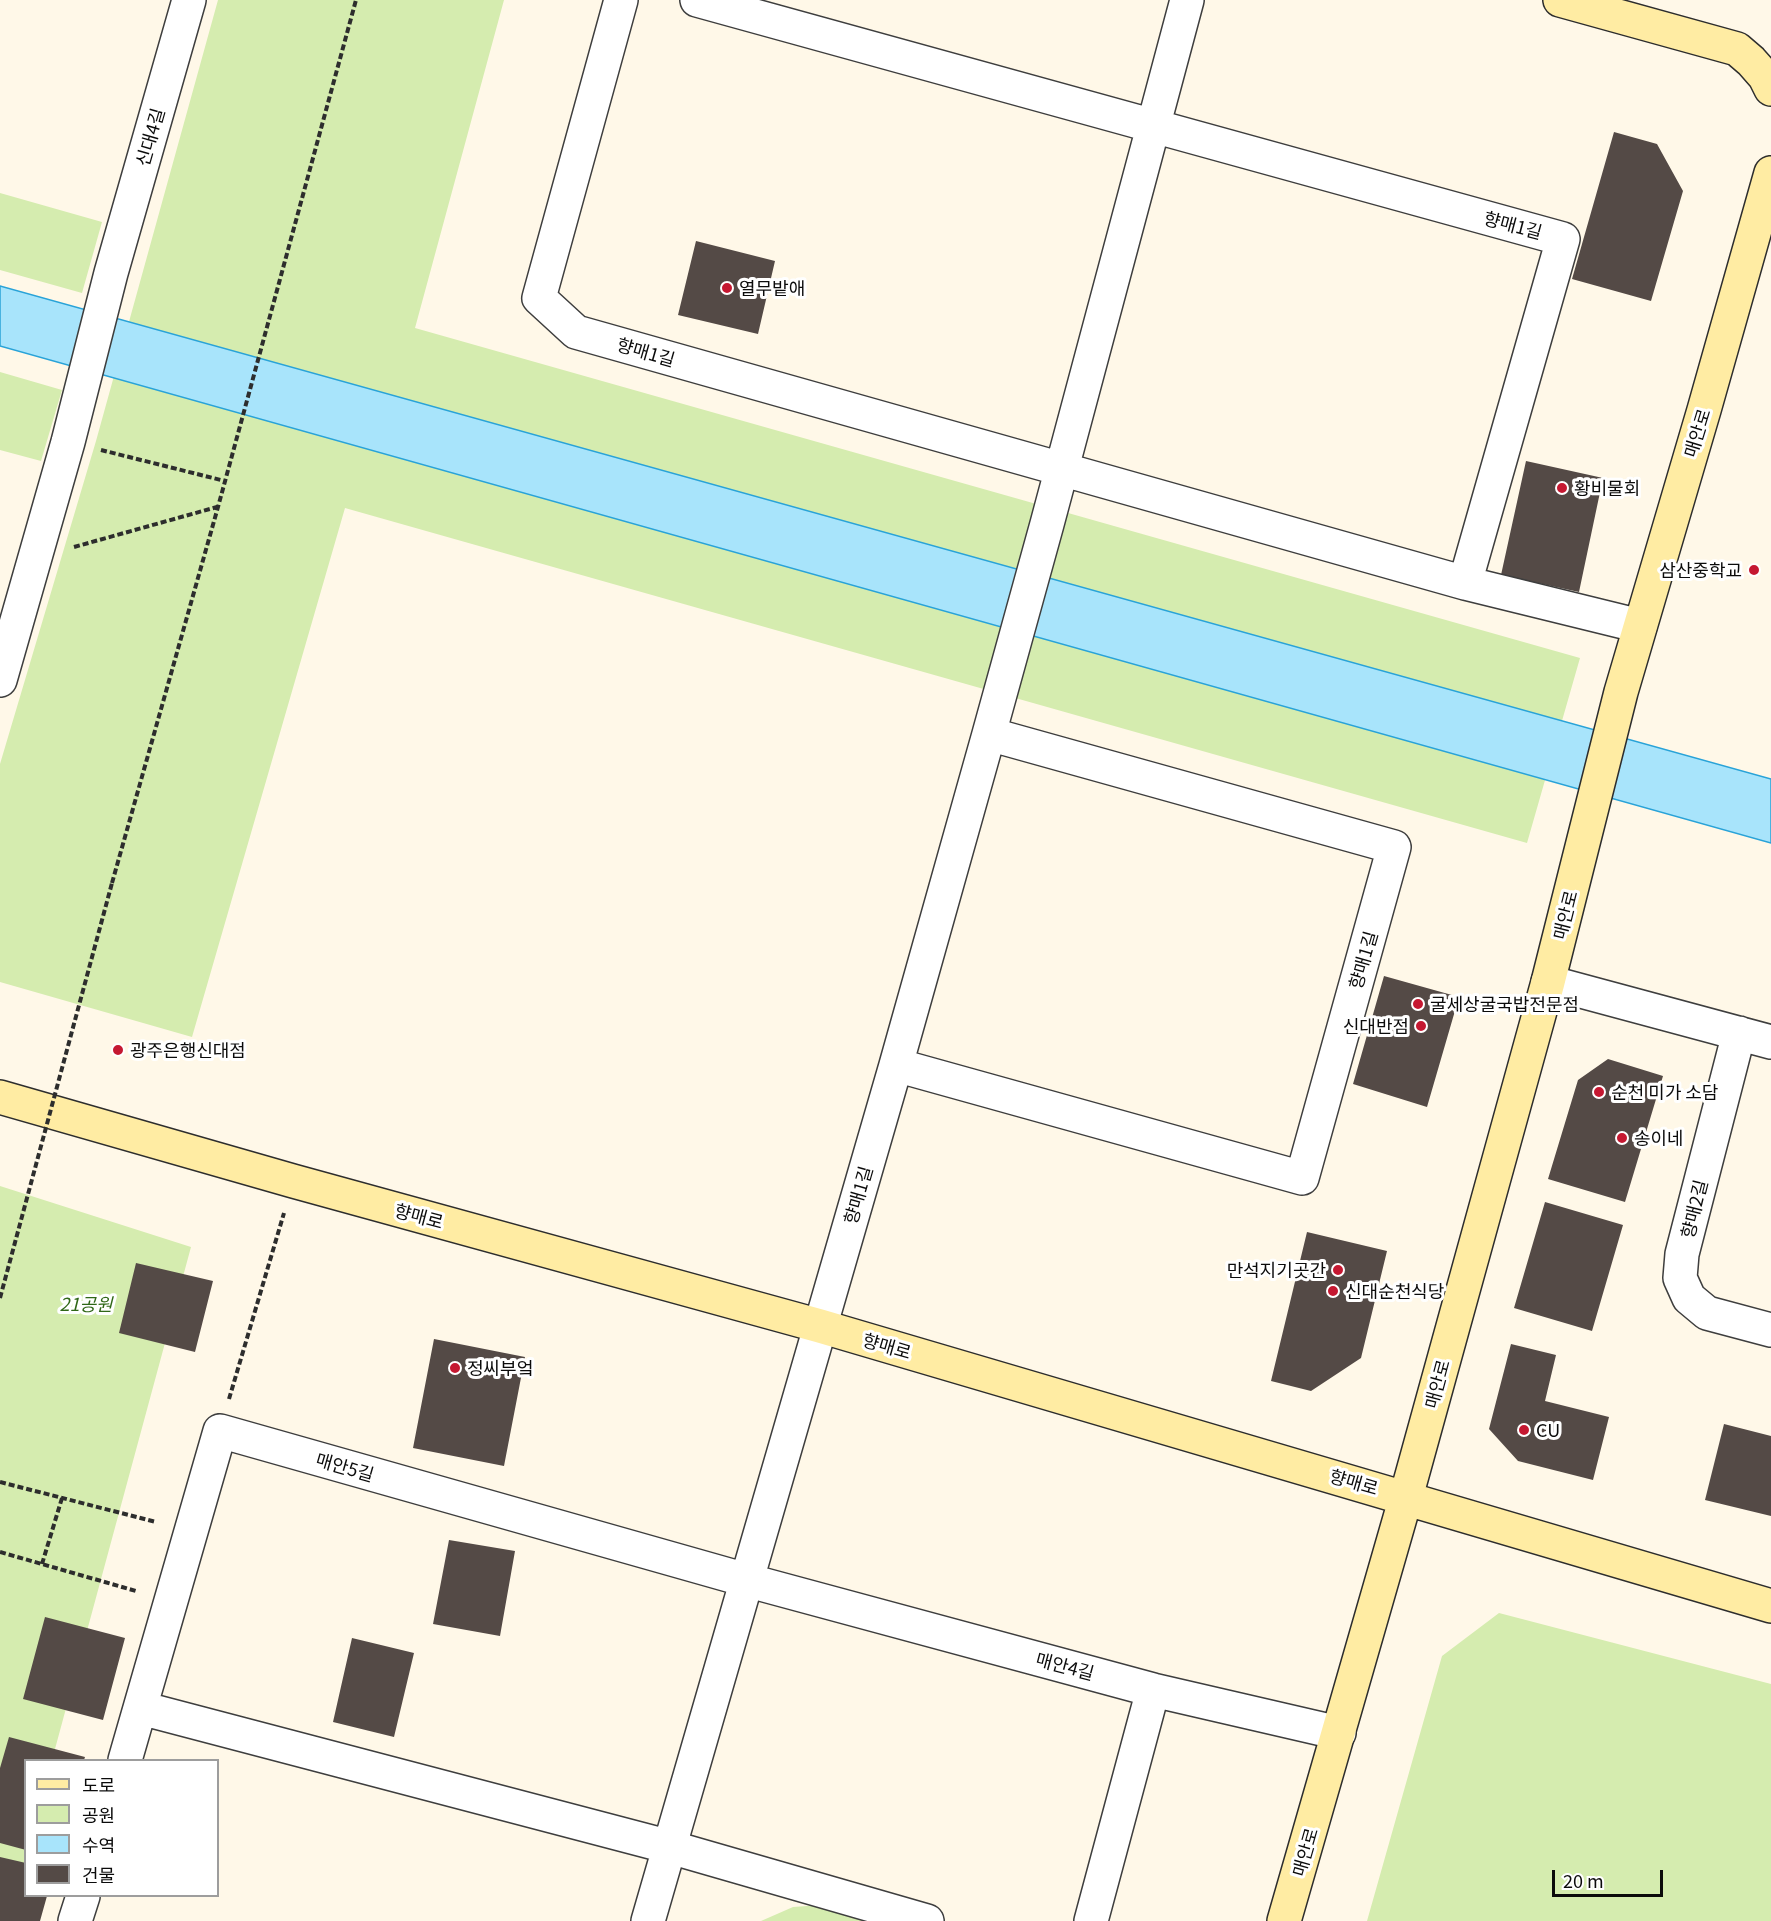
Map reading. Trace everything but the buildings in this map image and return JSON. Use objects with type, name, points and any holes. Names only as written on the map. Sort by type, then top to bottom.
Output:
[{"type":"street","name":"신대4길","points":[[69,438],[111,273],[189,0]]},
{"type":"street","name":"향매1길","points":[[621,0],[540,298],[576,332],[1465,582],[1640,626]]},
{"type":"street","name":"향매1길","points":[[697,0],[1563,239],[1465,582]]},
{"type":"street","points":[[1062,469],[1187,0]]},
{"type":"street","points":[[1560,0],[1737,49],[1765,77],[1771,89]]},
{"type":"street","name":"매안로","points":[[1284,1921],[1406,1497],[1548,982],[1621,692],[1771,173]]},
{"type":"street","points":[[0,680],[69,438]]},
{"type":"street","name":"향매1길","points":[[820,1326],[896,1065],[1062,469]]},
{"type":"street","name":"향매1길","points":[[896,1065],[1302,1178],[1395,847],[989,734]]},
{"type":"street","points":[[1548,982],[1771,1042]]},
{"type":"street","name":"향매2길","points":[[1739,1033],[1682,1254],[1680,1278],[1689,1298],[1707,1313],[1771,1330]]},
{"type":"street","name":"향매로","points":[[0,1097],[293,1181],[820,1326],[1771,1605]]},
{"type":"street","points":[[648,1921],[820,1326]]},
{"type":"street","points":[[126,1759],[220,1431]]},
{"type":"street","name":"매안5길","points":[[220,1431],[746,1580]]},
{"type":"street","name":"매안4길","points":[[746,1580],[1153,1690],[1339,1734]]},
{"type":"street","points":[[1091,1921],[1153,1690]]},
{"type":"street","points":[[141,1708],[670,1848],[927,1921]]},
{"type":"street","points":[[75,1921],[83,1897]]},
{"type":"path","points":[[0,1298],[356,0]]},
{"type":"path","points":[[69,438],[225,481]]},
{"type":"path","points":[[35,558],[218,507]]},
{"type":"path","points":[[220,1431],[293,1181]]},
{"type":"path","points":[[0,1482],[192,1531]]},
{"type":"path","points":[[42,1564],[62,1498]]},
{"type":"path","points":[[0,1552],[172,1601]]},
{"type":"green space","points":[[218,0],[504,0],[415,328],[1580,658],[1527,843],[345,508],[192,1037],[0,982],[0,764],[96,441]]},
{"type":"green space","points":[[0,193],[102,222],[82,293],[0,270]]},
{"type":"green space","points":[[0,372],[62,390],[41,461],[0,450]]},
{"type":"green space","name":"21공원","points":[[0,1186],[191,1247],[52,1759],[24,1759],[24,1862],[9,1921],[0,1921]]},
{"type":"green space","points":[[1499,1613],[1771,1684],[1771,1921],[1367,1921],[1442,1656]]},
{"type":"green space","points":[[835,1904],[882,1921],[761,1921],[793,1907]]},
{"type":"water","points":[[0,286],[1771,779],[1771,843],[0,346]]},
{"type":"place","name":"열무밭애","points":[[727,288]]},
{"type":"place","name":"황비물회","points":[[1562,488]]},
{"type":"place","name":"삼산중학교","points":[[1754,570]]},
{"type":"place","name":"굴세상굴국밥전문점","points":[[1418,1004]]},
{"type":"place","name":"신대반점","points":[[1421,1026]]},
{"type":"place","name":"광주은행신대점","points":[[118,1050]]},
{"type":"place","name":"순천 미가 소담","points":[[1599,1092]]},
{"type":"place","name":"송이네","points":[[1622,1138]]},
{"type":"place","name":"만석지기곳간","points":[[1338,1270]]},
{"type":"place","name":"신대순천식당","points":[[1333,1291]]},
{"type":"place","name":"정씨부엌","points":[[455,1368]]},
{"type":"place","name":"CU","points":[[1524,1430]]}]
